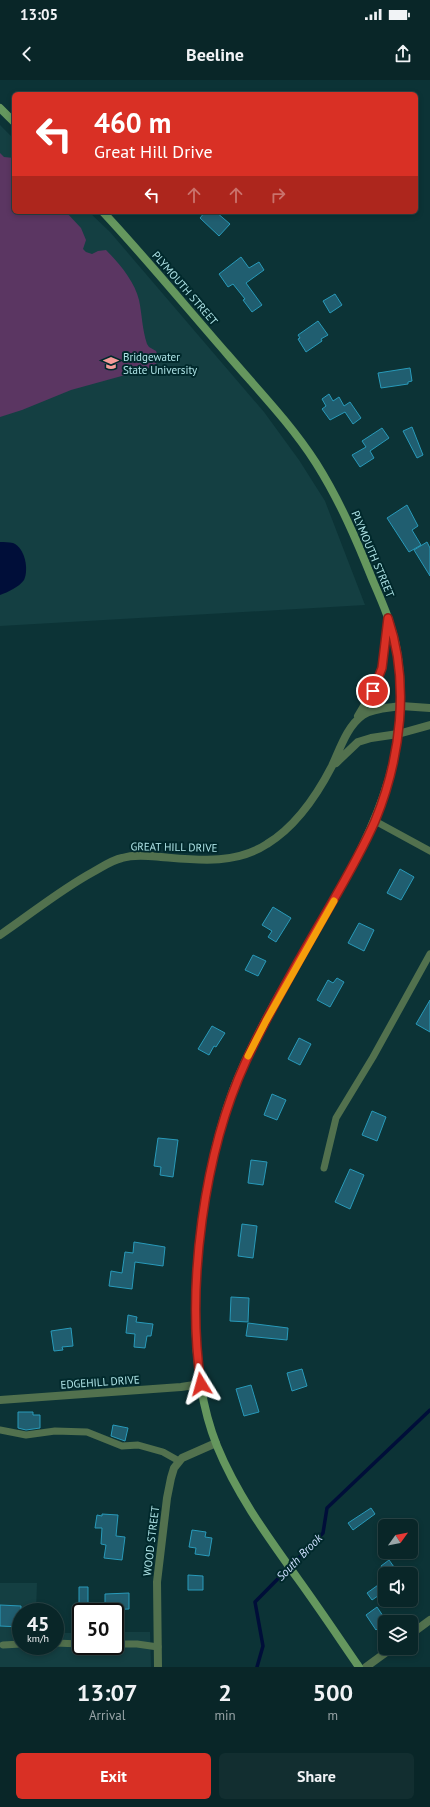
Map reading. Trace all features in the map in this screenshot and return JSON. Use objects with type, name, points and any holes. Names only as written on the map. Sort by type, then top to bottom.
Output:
[{"type":"main road","points":[[0,108],[3,116],[12,121]]},
{"type":"main road","name":"PLYMOUTH STREET","points":[[105,214],[159,274],[245,374],[314,460],[346,518],[388,618],[398,652],[401,706],[391,774],[375,821],[354,864],[256,1039],[226,1111],[209,1183],[200,1250],[195,1304],[197,1356],[201,1384],[216,1443],[245,1502],[295,1576],[360,1667]]},
{"type":"street","name":"GREAT HILL DRIVE","points":[[346,736],[367,704],[379,679],[385,656],[388,618]]},
{"type":"street","name":"GREAT HILL DRIVE","points":[[0,935],[70,886],[123,857],[139,856],[216,860],[235,858],[256,850],[278,836],[295,820],[314,795],[331,768],[346,736],[355,722],[366,713],[377,709],[401,706],[430,708]]},
{"type":"street","name":"GREAT HILL DRIVE","points":[[331,768],[358,742],[371,738],[398,734],[430,725]]},
{"type":"street","name":"EDGEHILL DRIVE","points":[[0,1400],[180,1387],[201,1384]]},
{"type":"street","points":[[179,1461],[187,1454],[216,1443]]},
{"type":"street","name":"WOOD STREET","points":[[158,1667],[158,1567],[168,1493],[174,1468],[179,1461]]},
{"type":"street","points":[[418,1629],[430,1620]]},
{"type":"street","points":[[366,1667],[382,1655]]},
{"type":"lane","points":[[375,821],[430,851]]},
{"type":"lane","points":[[324,1168],[336,1118],[373,1057],[430,954]]},
{"type":"lane","points":[[0,1430],[26,1435],[55,1431],[87,1432],[122,1446],[138,1445],[163,1452],[179,1461]]},
{"type":"lane","points":[[2,1645],[12,1644]]},
{"type":"lane","points":[[124,1644],[158,1647]]},
{"type":"shaded area","name":"Bridgewater State University","points":[[0,125],[12,137],[12,214],[91,214],[110,232],[264,412],[299,460],[325,501],[365,605],[0,626]]},
{"type":"shaded area","points":[[0,153],[4,157],[12,158],[12,214],[68,214],[81,228],[86,240],[83,249],[86,252],[92,254],[98,251],[106,250],[121,267],[134,286],[139,300],[147,344],[156,351],[159,360],[155,365],[147,369],[71,390],[22,410],[0,417]]},
{"type":"shaded area","points":[[0,1583],[37,1583],[36,1603],[12,1603],[12,1655],[64,1655],[64,1633],[72,1633],[72,1655],[124,1655],[124,1632],[150,1632],[151,1667],[0,1667]]},
{"type":"water","points":[[0,542],[13,543],[20,549],[25,559],[26,570],[22,583],[0,595]]},
{"type":"building","points":[[203,214],[218,214],[230,224],[219,236],[200,218]]},
{"type":"building","points":[[241,257],[249,268],[259,262],[264,270],[246,283],[262,305],[252,312],[243,300],[245,299],[233,284],[228,287],[219,274]]},
{"type":"building","points":[[335,294],[342,305],[330,313],[323,301]]},
{"type":"building","points":[[318,321],[328,335],[306,352],[298,339],[300,338],[298,335]]},
{"type":"building","points":[[410,368],[412,381],[408,382],[408,384],[381,388],[378,373]]},
{"type":"building","points":[[329,394],[333,401],[339,397],[344,406],[350,402],[361,418],[353,424],[345,412],[330,420],[322,409],[326,406],[322,399]]},
{"type":"building","points":[[412,427],[423,455],[417,458],[403,431]]},
{"type":"building","points":[[382,428],[389,438],[370,451],[374,458],[360,467],[352,455],[366,447],[362,441]]},
{"type":"building","points":[[407,505],[418,526],[412,530],[421,545],[409,552],[387,518]]},
{"type":"building","points":[[427,542],[430,548],[430,576],[414,550]]},
{"type":"building","points":[[400,869],[414,877],[401,900],[387,893]]},
{"type":"building","points":[[273,907],[291,918],[276,942],[268,937],[272,931],[262,925]]},
{"type":"building","points":[[359,923],[374,930],[364,951],[348,943]]},
{"type":"building","points":[[253,955],[266,961],[258,976],[245,970]]},
{"type":"building","points":[[337,978],[344,982],[330,1007],[317,1000],[328,980],[333,983]]},
{"type":"building","points":[[430,1000],[430,1032],[416,1024]]},
{"type":"building","points":[[212,1026],[225,1033],[216,1047],[214,1046],[209,1055],[198,1049]]},
{"type":"building","points":[[299,1038],[311,1044],[300,1065],[288,1059]]},
{"type":"building","points":[[272,1094],[286,1100],[277,1120],[264,1115]]},
{"type":"building","points":[[372,1111],[386,1117],[377,1141],[362,1135]]},
{"type":"building","points":[[158,1138],[178,1140],[173,1177],[160,1175],[161,1167],[154,1166]]},
{"type":"building","points":[[251,1160],[267,1162],[263,1185],[248,1183]]},
{"type":"building","points":[[350,1169],[364,1175],[350,1209],[335,1202]]},
{"type":"building","points":[[242,1224],[257,1226],[253,1258],[238,1256]]},
{"type":"building","points":[[134,1242],[165,1247],[163,1266],[135,1262],[132,1289],[109,1286],[111,1271],[122,1273],[125,1252],[133,1253]]},
{"type":"building","points":[[231,1297],[249,1298],[248,1322],[230,1321]]},
{"type":"building","points":[[128,1315],[137,1317],[136,1322],[153,1324],[151,1336],[147,1336],[145,1348],[134,1347],[135,1334],[126,1333]]},
{"type":"building","points":[[248,1323],[288,1328],[287,1340],[246,1336]]},
{"type":"building","points":[[71,1328],[73,1346],[62,1347],[63,1350],[54,1351],[51,1331]]},
{"type":"building","points":[[302,1369],[307,1386],[292,1391],[287,1373]]},
{"type":"building","points":[[251,1385],[259,1412],[244,1416],[236,1389]]},
{"type":"building","points":[[18,1412],[33,1412],[33,1415],[40,1415],[40,1428],[26,1430],[18,1428]]},
{"type":"building","points":[[113,1425],[128,1428],[125,1441],[111,1436]]},
{"type":"building","points":[[371,1508],[375,1514],[353,1530],[348,1523]]},
{"type":"building","points":[[102,1514],[118,1515],[116,1536],[125,1537],[122,1560],[104,1558],[106,1545],[101,1544],[102,1528],[95,1528],[97,1515],[102,1516]]},
{"type":"building","points":[[192,1530],[206,1532],[205,1537],[212,1538],[209,1556],[195,1554],[196,1548],[189,1547]]},
{"type":"building","points":[[389,1560],[394,1567],[382,1567]]},
{"type":"building","points":[[188,1575],[203,1576],[203,1590],[188,1590]]},
{"type":"building","points":[[378,1585],[378,1596],[372,1600],[367,1593]]},
{"type":"building","points":[[79,1587],[88,1587],[88,1603],[79,1603]]},
{"type":"building","points":[[129,1593],[129,1609],[124,1609],[124,1603],[105,1603],[105,1594]]},
{"type":"building","points":[[0,1605],[12,1606],[12,1627],[0,1626]]},
{"type":"building","points":[[377,1607],[382,1615],[378,1615],[378,1628],[376,1630],[366,1615]]},
{"type":"waterway","name":"South Brook","points":[[257,1667],[263,1646],[255,1602],[323,1533],[327,1508],[430,1410]]},
{"type":"slow traffic","points":[[248,1056],[266,1021],[334,901]]},
{"type":"place","name":"Bridgewater State University","points":[[111,363]]},
{"type":"route","points":[[201,1384],[197,1356],[195,1304],[203,1220],[212,1163],[226,1111],[245,1062],[256,1039],[366,841],[375,821],[391,774],[401,706],[398,652],[388,618],[385,656],[379,679],[373,691]]}]
